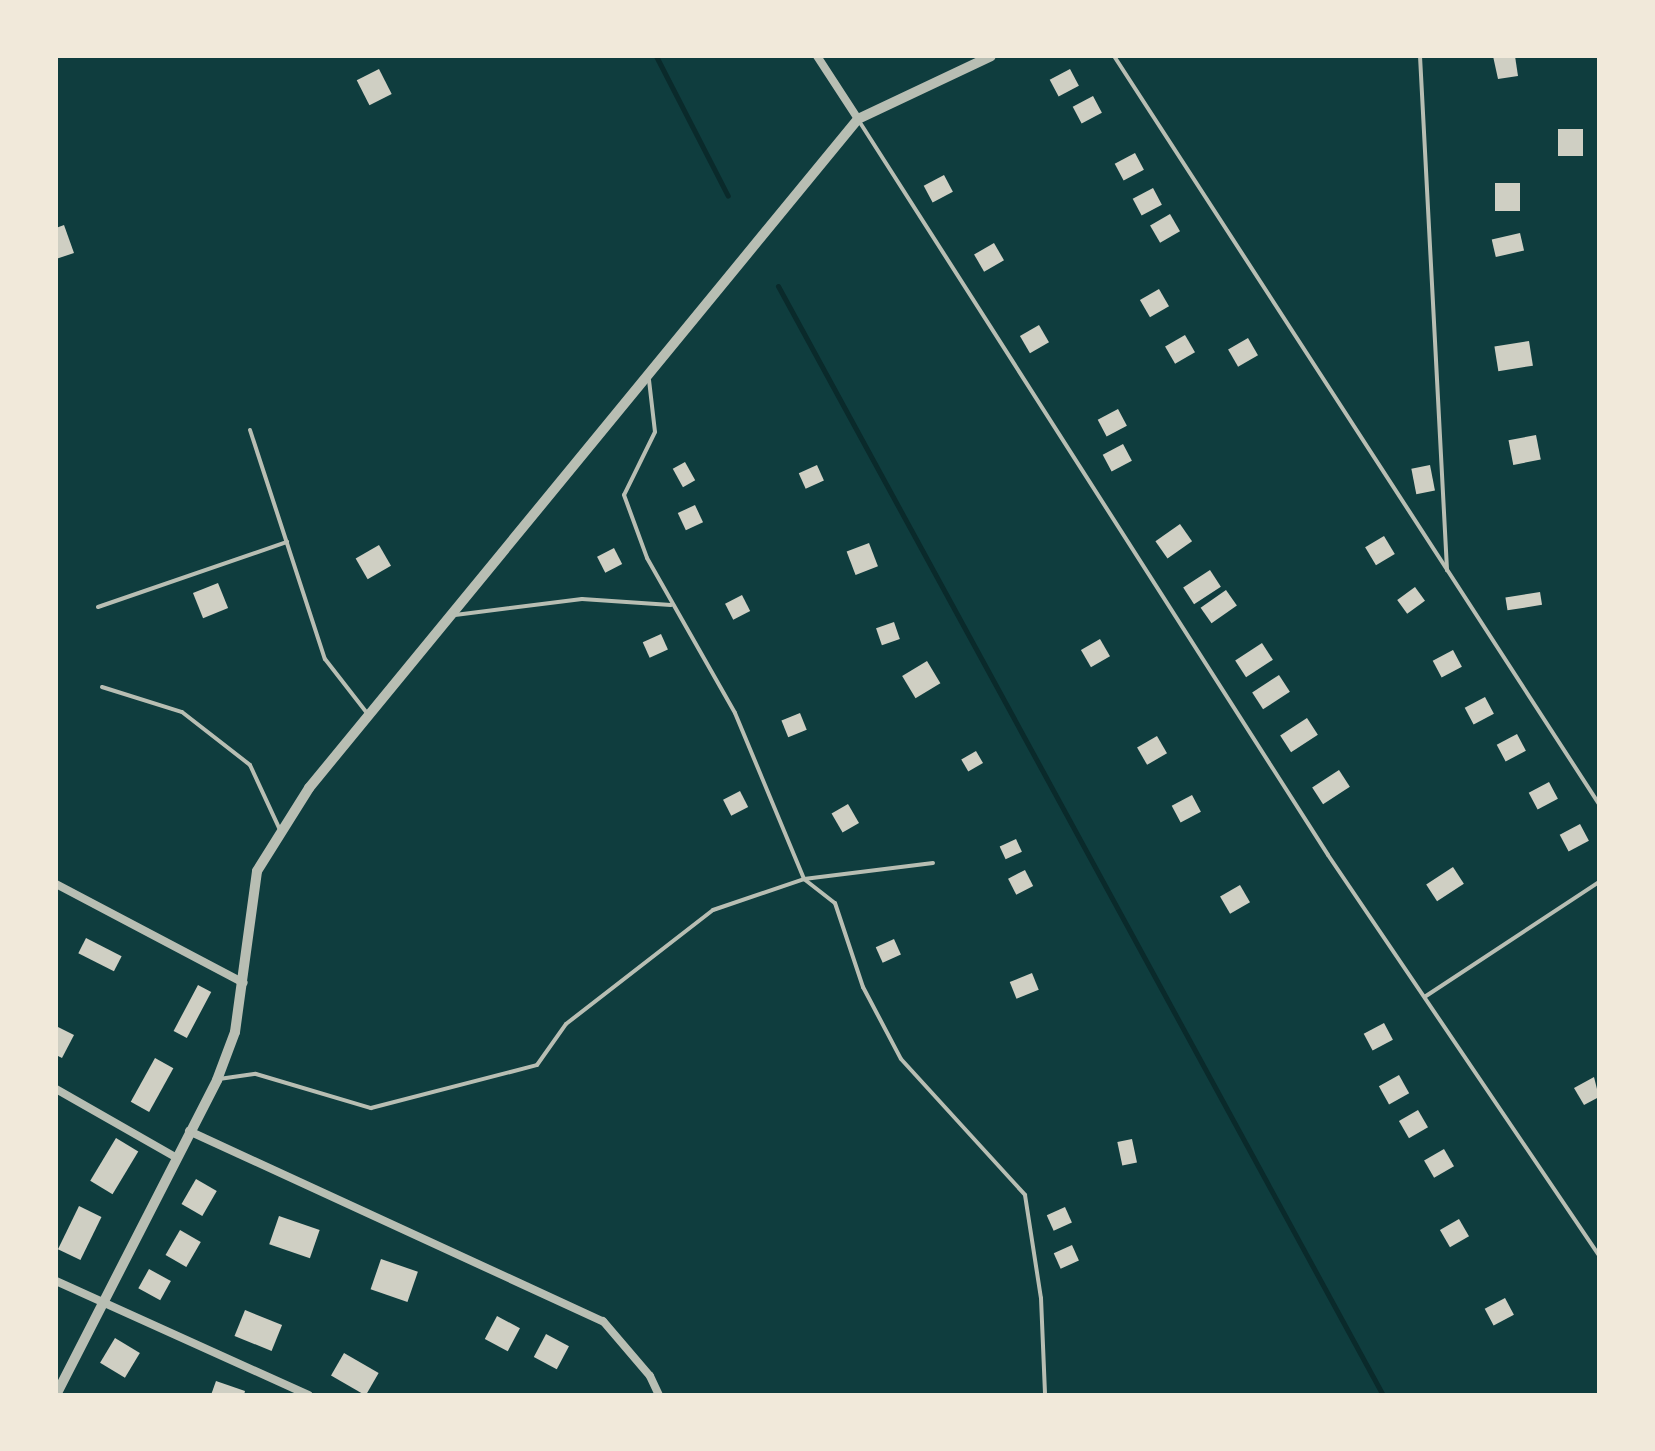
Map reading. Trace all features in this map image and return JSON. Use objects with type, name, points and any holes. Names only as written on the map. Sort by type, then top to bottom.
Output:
[{"type":"street","points":[[817,56],[858,119]]},
{"type":"street","points":[[56,1395],[217,1080],[235,1032],[257,871],[280,830],[858,119],[991,56]]},
{"type":"street","points":[[56,884],[244,983]]},
{"type":"street","points":[[56,1089],[175,1157]]},
{"type":"street","points":[[189,1131],[603,1321],[650,1376],[659,1395]]},
{"type":"street","points":[[56,1281],[103,1306],[309,1395]]},
{"type":"lane","points":[[1114,56],[1599,804]]},
{"type":"lane","points":[[1420,56],[1447,573]]},
{"type":"lane","points":[[858,119],[1328,855],[1599,1256]]},
{"type":"lane","points":[[649,377],[655,432],[624,495],[671,605],[735,713],[804,879],[835,903],[863,987],[901,1059],[1025,1195],[1041,1298],[1045,1395]]},
{"type":"lane","points":[[250,430],[325,659],[370,717]]},
{"type":"lane","points":[[98,607],[287,542]]},
{"type":"lane","points":[[453,615],[582,599],[671,605]]},
{"type":"lane","points":[[102,687],[182,712],[250,765],[280,830]]},
{"type":"lane","points":[[217,1080],[256,1074],[371,1108],[537,1065],[566,1024],[713,910],[804,879],[933,863]]},
{"type":"lane","points":[[1426,996],[1599,882]]},
{"type":"building","points":[[1493,56],[1515,56],[1518,76],[1498,79]]},
{"type":"building","points":[[379,69],[392,94],[369,105],[357,80]]},
{"type":"building","points":[[1070,69],[1079,86],[1059,97],[1050,80]]},
{"type":"building","points":[[1093,96],[1102,113],[1082,124],[1073,107]]},
{"type":"building","points":[[1558,129],[1583,129],[1583,156],[1558,156]]},
{"type":"building","points":[[1135,153],[1144,170],[1124,181],[1115,164]]},
{"type":"building","points":[[944,175],[953,192],[933,203],[924,186]]},
{"type":"building","points":[[1495,183],[1520,183],[1520,211],[1495,211]]},
{"type":"building","points":[[1153,188],[1162,205],[1142,216],[1133,199]]},
{"type":"building","points":[[1170,214],[1180,231],[1160,243],[1150,226]]},
{"type":"building","points":[[64,225],[74,253],[56,259],[56,228]]},
{"type":"building","points":[[1520,233],[1524,251],[1496,257],[1492,240]]},
{"type":"building","points":[[994,243],[1004,260],[984,272],[974,254]]},
{"type":"building","points":[[1159,289],[1169,306],[1150,317],[1140,300]]},
{"type":"building","points":[[1039,325],[1049,342],[1030,353],[1020,336]]},
{"type":"building","points":[[1185,335],[1195,352],[1175,364],[1165,346]]},
{"type":"building","points":[[1248,338],[1258,355],[1238,367],[1228,350]]},
{"type":"building","points":[[1529,341],[1533,366],[1498,371],[1494,346]]},
{"type":"building","points":[[1118,409],[1127,426],[1107,437],[1098,420]]},
{"type":"building","points":[[1536,435],[1541,460],[1513,465],[1509,440]]},
{"type":"building","points":[[1123,444],[1132,461],[1112,472],[1103,455]]},
{"type":"building","points":[[685,462],[695,480],[683,487],[673,469]]},
{"type":"building","points":[[817,465],[824,481],[806,489],[799,473]]},
{"type":"building","points":[[1430,465],[1435,491],[1416,494],[1411,469]]},
{"type":"building","points":[[695,505],[703,522],[686,530],[678,513]]},
{"type":"building","points":[[1180,524],[1192,541],[1167,558],[1155,541]]},
{"type":"building","points":[[1384,536],[1395,554],[1376,565],[1365,547]]},
{"type":"building","points":[[869,543],[878,566],[856,575],[847,552]]},
{"type":"building","points":[[379,545],[391,566],[368,579],[356,558]]},
{"type":"building","points":[[614,548],[622,564],[605,573],[597,557]]},
{"type":"building","points":[[1210,570],[1221,587],[1194,604],[1183,587]]},
{"type":"building","points":[[218,583],[228,608],[203,618],[193,593]]},
{"type":"building","points":[[1415,587],[1425,601],[1407,614],[1397,600]]},
{"type":"building","points":[[1226,590],[1237,606],[1212,623],[1201,608]]},
{"type":"building","points":[[1540,592],[1542,605],[1507,610],[1505,597]]},
{"type":"building","points":[[742,595],[750,611],[733,620],[725,604]]},
{"type":"building","points":[[894,622],[900,639],[882,645],[876,628]]},
{"type":"building","points":[[661,634],[668,650],[650,658],[643,642]]},
{"type":"building","points":[[1100,639],[1110,656],[1091,667],[1081,650]]},
{"type":"building","points":[[1262,643],[1273,660],[1246,677],[1235,660]]},
{"type":"building","points":[[1453,650],[1462,667],[1442,678],[1433,661]]},
{"type":"building","points":[[927,661],[940,683],[916,698],[902,676]]},
{"type":"building","points":[[1279,675],[1290,692],[1263,709],[1252,692]]},
{"type":"building","points":[[1485,697],[1494,714],[1474,725],[1465,708]]},
{"type":"building","points":[[800,713],[807,730],[788,737],[781,720]]},
{"type":"building","points":[[1307,718],[1318,735],[1291,752],[1280,735]]},
{"type":"building","points":[[1517,734],[1526,751],[1506,762],[1497,745]]},
{"type":"building","points":[[1157,736],[1167,753],[1147,765],[1137,748]]},
{"type":"building","points":[[976,751],[983,763],[968,772],[961,760]]},
{"type":"building","points":[[1339,770],[1350,787],[1323,804],[1312,787]]},
{"type":"building","points":[[1549,782],[1558,799],[1538,810],[1529,793]]},
{"type":"building","points":[[740,791],[748,807],[731,816],[723,800]]},
{"type":"building","points":[[1192,795],[1201,812],[1181,823],[1172,806]]},
{"type":"building","points":[[848,804],[859,823],[843,833],[832,814]]},
{"type":"building","points":[[1580,824],[1589,841],[1569,852],[1560,835]]},
{"type":"building","points":[[1016,839],[1022,852],[1006,859],[1000,847]]},
{"type":"building","points":[[1453,867],[1464,884],[1437,901],[1426,884]]},
{"type":"building","points":[[1025,870],[1033,886],[1016,895],[1008,879]]},
{"type":"building","points":[[1240,885],[1250,902],[1230,914],[1220,897]]},
{"type":"building","points":[[86,938],[122,956],[114,971],[78,953]]},
{"type":"building","points":[[894,939],[901,955],[883,963],[876,947]]},
{"type":"building","points":[[1032,973],[1039,990],[1016,999],[1010,982]]},
{"type":"building","points":[[198,985],[211,992],[187,1038],[174,1031]]},
{"type":"building","points":[[1384,1023],[1393,1040],[1373,1051],[1364,1034]]},
{"type":"building","points":[[56,1026],[74,1035],[62,1058],[56,1055]]},
{"type":"building","points":[[155,1058],[173,1068],[149,1112],[131,1102]]},
{"type":"building","points":[[1399,1075],[1409,1093],[1389,1105],[1379,1086]]},
{"type":"building","points":[[1594,1077],[1599,1097],[1584,1105],[1574,1088]]},
{"type":"building","points":[[1418,1110],[1428,1127],[1409,1138],[1399,1121]]},
{"type":"building","points":[[116,1138],[138,1151],[113,1194],[90,1181]]},
{"type":"building","points":[[1132,1139],[1137,1162],[1122,1166],[1117,1142]]},
{"type":"building","points":[[1444,1149],[1454,1166],[1434,1178],[1424,1160]]},
{"type":"building","points":[[196,1179],[217,1191],[202,1216],[182,1204]]},
{"type":"building","points":[[79,1206],[101,1217],[80,1260],[58,1249]]},
{"type":"building","points":[[1065,1207],[1072,1223],[1054,1231],[1047,1215]]},
{"type":"building","points":[[279,1216],[320,1230],[310,1258],[269,1244]]},
{"type":"building","points":[[1459,1219],[1469,1236],[1450,1247],[1440,1230]]},
{"type":"building","points":[[180,1230],[201,1242],[186,1267],[166,1255]]},
{"type":"building","points":[[1072,1245],[1079,1261],[1061,1269],[1054,1253]]},
{"type":"building","points":[[381,1259],[418,1272],[407,1302],[371,1289]]},
{"type":"building","points":[[149,1269],[171,1281],[160,1300],[138,1288]]},
{"type":"building","points":[[1505,1298],[1514,1315],[1494,1326],[1485,1309]]},
{"type":"building","points":[[245,1310],[282,1325],[272,1351],[235,1336]]},
{"type":"building","points":[[497,1316],[520,1328],[508,1351],[485,1339]]},
{"type":"building","points":[[546,1334],[569,1346],[557,1369],[534,1357]]},
{"type":"building","points":[[115,1338],[140,1353],[125,1378],[100,1363]]},
{"type":"building","points":[[344,1353],[379,1373],[366,1395],[331,1376]]},
{"type":"building","points":[[216,1381],[245,1391],[244,1395],[211,1395]]},
{"type":"waterway","points":[[656,56],[728,196]]},
{"type":"waterway","points":[[778,286],[1383,1395]]}]
